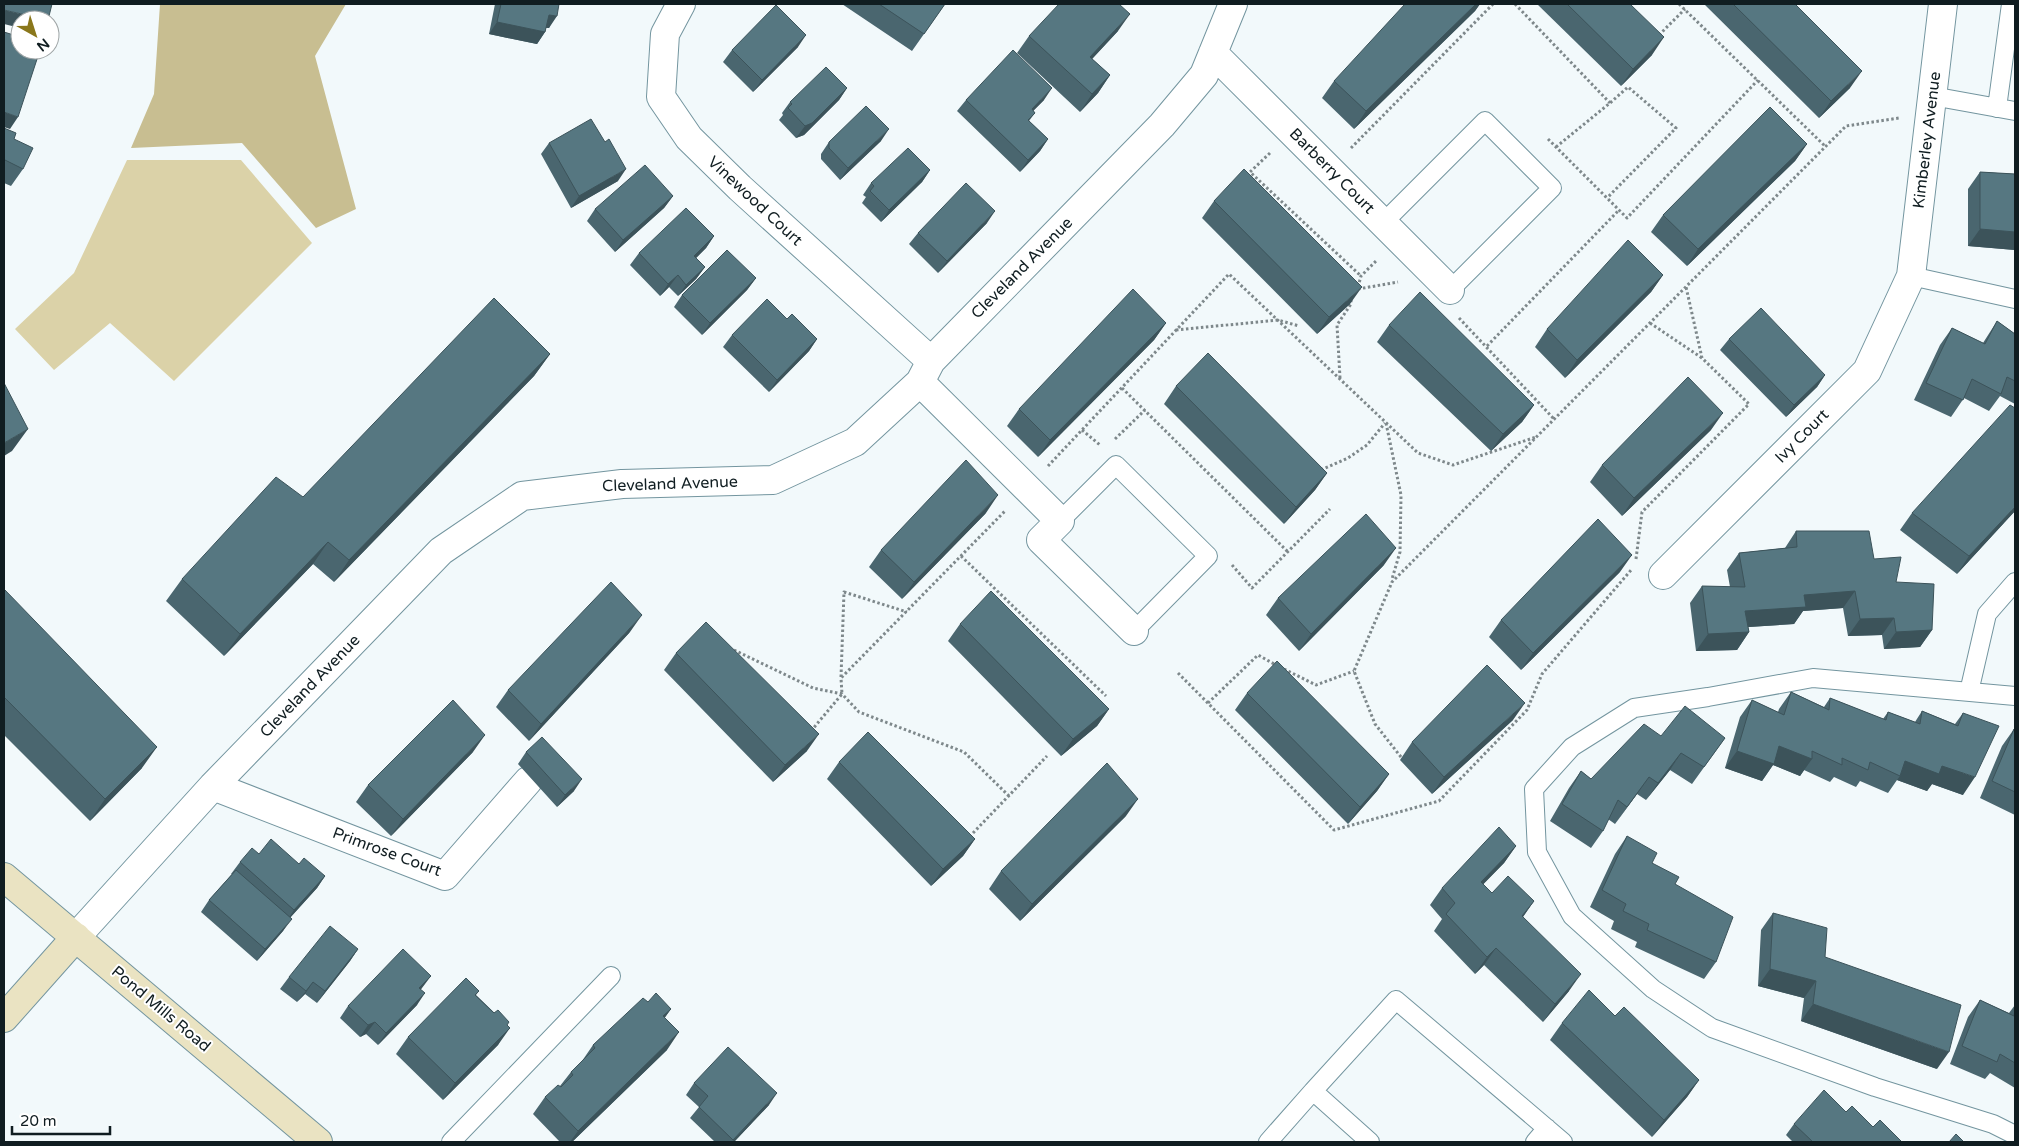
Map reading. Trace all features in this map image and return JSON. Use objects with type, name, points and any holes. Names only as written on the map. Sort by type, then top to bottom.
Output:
[{"type":"main road","name":"Pond Mills Road","points":[[4,877],[318,1142]]},
{"type":"main road","points":[[4,1018],[76,936]]},
{"type":"street","name":"Vinewood Court","points":[[681,4],[665,34],[661,97],[689,138],[925,372],[1060,521]]},
{"type":"street","name":"Cleveland Avenue","points":[[76,936],[212,786],[440,551],[522,496],[622,484],[773,480],[855,442],[925,372],[1162,125],[1204,75],[1233,4]]},
{"type":"street","name":"Kimberley Avenue","points":[[1911,276],[1943,4]]},
{"type":"street","name":"Barberry Court","points":[[1213,53],[1391,231],[1451,301]]},
{"type":"street","name":"Ivy Court","points":[[1664,574],[1867,371],[1911,276]]},
{"type":"street","points":[[1060,521],[1041,540],[1134,631]]},
{"type":"street","name":"Primrose Court","points":[[212,786],[445,876],[528,781]]},
{"type":"lane","points":[[1998,108],[2011,4]]},
{"type":"lane","points":[[1931,105],[1998,108],[2015,111]]},
{"type":"lane","points":[[1391,231],[1485,121],[1552,188],[1451,301]]},
{"type":"lane","points":[[1911,276],[2015,299]]},
{"type":"lane","points":[[1060,521],[1116,465],[1208,556],[1134,631]]},
{"type":"lane","points":[[1969,692],[1987,614],[2015,582]]},
{"type":"lane","points":[[2015,696],[1813,678],[1634,708],[1572,747],[1534,788],[1537,852],[1572,916],[1653,989],[1712,1028],[1875,1088],[1993,1124],[2015,1136]]},
{"type":"lane","points":[[451,1142],[611,976]]},
{"type":"lane","points":[[1268,1142],[1396,1000],[1563,1142]]},
{"type":"lane","points":[[1313,1091],[1370,1142]]},
{"type":"lane","points":[[1535,1142],[1547,1128]]},
{"type":"path","points":[[1330,170],[1493,4]]},
{"type":"path","points":[[1514,4],[1610,104]]},
{"type":"path","points":[[1679,4],[1826,146]]},
{"type":"path","points":[[1658,35],[1685,9]]},
{"type":"path","points":[[1548,139],[1627,218],[1758,80]]},
{"type":"path","points":[[1556,147],[1610,104],[1628,86],[1676,128],[1607,198]]},
{"type":"path","points":[[1392,582],[1846,126],[1931,105]]},
{"type":"path","points":[[1292,132],[1250,172],[1361,276]]},
{"type":"path","points":[[1486,346],[1619,210]]},
{"type":"path","points":[[1340,379],[1337,324],[1357,290],[1361,276],[1391,231]]},
{"type":"path","points":[[1357,290],[1402,281]]},
{"type":"path","points":[[1686,287],[1702,358]]},
{"type":"path","points":[[1451,301],[1486,346],[1554,419]]},
{"type":"path","points":[[1176,330],[1278,320],[1299,326]]},
{"type":"path","points":[[1178,673],[1334,830],[1439,801],[1527,710],[1542,674],[1635,565],[1642,512],[1749,404],[1702,358],[1650,323]]},
{"type":"path","points":[[1122,388],[1288,552]]},
{"type":"path","points":[[1313,474],[1348,458],[1367,445],[1386,423],[1401,495],[1400,552],[1392,582],[1354,671],[1375,724],[1401,757]]},
{"type":"path","points":[[1082,430],[1104,449]]},
{"type":"path","points":[[1208,556],[1227,559],[1252,588],[1330,509]]},
{"type":"path","points":[[961,556],[1106,696]]},
{"type":"path","points":[[841,678],[844,592],[906,612]]},
{"type":"path","points":[[734,650],[813,688],[842,694],[858,712],[964,752],[1009,796]]},
{"type":"path","points":[[1208,703],[1258,655],[1316,685],[1354,671]]},
{"type":"path","points":[[973,833],[1047,756]]},
{"type":"shaded area","points":[[160,4],[346,4],[315,56],[356,209],[316,228],[242,143],[131,148],[154,94]]},
{"type":"shaded area","points":[[127,160],[241,160],[312,243],[174,381],[110,323],[54,370],[15,329],[74,273]]},
{"type":"building","points":[[4,4],[52,4],[50,10],[4,10]]},
{"type":"building","points":[[501,4],[559,4],[557,16],[549,15],[545,32],[497,22]]},
{"type":"building","points":[[879,4],[945,4],[924,34]]},
{"type":"building","points":[[1059,4],[1119,4],[1130,14],[1090,57],[1110,75],[1092,94],[1029,36]]},
{"type":"building","points":[[1405,4],[1476,4],[1366,111],[1334,81]]},
{"type":"building","points":[[1567,4],[1630,4],[1664,37],[1633,69]]},
{"type":"building","points":[[1733,4],[1795,4],[1862,71],[1831,101]]},
{"type":"building","points":[[776,5],[806,35],[762,80],[732,50]]},
{"type":"building","points":[[4,32],[10,34],[10,60],[37,60],[18,117],[4,112]]},
{"type":"building","points":[[1013,50],[1052,88],[1032,109],[1035,113],[1028,120],[1048,139],[1028,160],[966,100]]},
{"type":"building","points":[[826,67],[847,88],[812,123],[805,126],[788,108],[792,104],[790,102]]},
{"type":"building","points":[[866,106],[889,129],[848,168],[829,148],[829,142]]},
{"type":"building","points":[[1770,107],[1807,144],[1698,249],[1663,215]]},
{"type":"building","points":[[591,119],[605,142],[609,139],[626,169],[579,196],[549,143]]},
{"type":"building","points":[[4,128],[16,133],[14,139],[33,148],[23,169],[5,160],[4,162]]},
{"type":"building","points":[[908,148],[930,170],[889,210],[870,191],[874,186],[871,183]]},
{"type":"building","points":[[645,165],[673,196],[623,240],[595,209]]},
{"type":"building","points":[[1244,169],[1362,287],[1329,317],[1214,201]]},
{"type":"building","points":[[1980,172],[2015,174],[2015,232],[1980,229]]},
{"type":"building","points":[[966,183],[995,211],[947,261],[918,233]]},
{"type":"building","points":[[686,208],[714,236],[694,256],[705,267],[686,285],[678,275],[668,284],[639,253]]},
{"type":"building","points":[[1628,240],[1663,275],[1577,360],[1547,329]]},
{"type":"building","points":[[727,250],[756,278],[710,323],[682,295]]},
{"type":"building","points":[[1133,289],[1166,323],[1050,440],[1019,409]]},
{"type":"building","points":[[1420,292],[1534,405],[1503,434],[1389,325]]},
{"type":"building","points":[[494,298],[550,354],[349,560],[328,542],[240,634],[182,579],[276,477],[303,497]]},
{"type":"building","points":[[767,299],[787,319],[792,314],[817,339],[777,380],[732,335]]},
{"type":"building","points":[[1761,308],[1825,375],[1794,405],[1729,339]]},
{"type":"building","points":[[1997,321],[2015,334],[2015,381],[2007,377],[2001,394],[1972,379],[1963,400],[1926,383],[1952,328],[1985,344]]},
{"type":"building","points":[[1208,353],[1327,473],[1296,507],[1176,386]]},
{"type":"building","points":[[1688,377],[1723,413],[1634,498],[1602,465]]},
{"type":"building","points":[[4,383],[28,429],[4,443]]},
{"type":"building","points":[[2010,405],[2015,408],[2015,507],[1969,556],[1912,513]]},
{"type":"building","points":[[966,460],[998,495],[914,582],[881,550]]},
{"type":"building","points":[[1366,514],[1396,548],[1311,634],[1278,598]]},
{"type":"building","points":[[1598,519],[1632,555],[1533,653],[1501,620]]},
{"type":"building","points":[[1796,531],[1869,531],[1874,559],[1901,557],[1896,582],[1934,584],[1932,630],[1896,632],[1894,618],[1860,619],[1855,591],[1804,595],[1806,607],[1745,611],[1749,632],[1708,634],[1702,586],[1745,587],[1739,553],[1797,547]]},
{"type":"building","points":[[611,582],[642,615],[541,724],[508,690]]},
{"type":"building","points":[[4,589],[157,747],[105,799],[4,697]]},
{"type":"building","points":[[991,591],[1109,709],[1073,739],[960,624]]},
{"type":"building","points":[[706,622],[819,734],[785,765],[676,653]]},
{"type":"building","points":[[1277,661],[1389,774],[1360,807],[1247,693]]},
{"type":"building","points":[[1487,665],[1525,703],[1444,777],[1412,742]]},
{"type":"building","points":[[1791,692],[1829,710],[1830,698],[1886,720],[1888,712],[1920,724],[1922,711],[1958,726],[1963,713],[1999,726],[1975,777],[1942,766],[1939,774],[1905,761],[1900,776],[1870,762],[1868,770],[1842,758],[1842,765],[1812,751],[1812,759],[1779,746],[1774,764],[1737,751],[1752,700],[1784,715]]},
{"type":"building","points":[[453,700],[485,735],[403,819],[368,785]]},
{"type":"building","points":[[1685,706],[1725,738],[1704,767],[1681,753],[1658,783],[1649,777],[1627,807],[1618,800],[1603,831],[1562,804],[1581,771],[1591,779],[1644,724],[1661,736]]},
{"type":"building","points":[[2015,729],[2015,792],[1992,781]]},
{"type":"building","points":[[868,732],[975,839],[943,869],[839,762]]},
{"type":"building","points":[[542,737],[582,779],[565,795],[526,752]]},
{"type":"building","points":[[1107,763],[1138,799],[1032,904],[1001,871]]},
{"type":"building","points":[[1499,827],[1516,846],[1481,882],[1492,893],[1508,876],[1534,901],[1522,916],[1581,974],[1555,1004],[1496,948],[1487,957],[1446,914],[1455,903],[1442,888]]},
{"type":"building","points":[[1627,836],[1657,853],[1652,863],[1679,877],[1675,884],[1733,917],[1716,962],[1647,930],[1649,924],[1623,911],[1626,904],[1602,890]]},
{"type":"building","points":[[271,839],[299,864],[304,858],[325,876],[294,910],[240,862],[252,848],[259,854]]},
{"type":"building","points":[[236,870],[292,919],[265,949],[209,900]]},
{"type":"building","points":[[1773,913],[1827,928],[1825,957],[1961,1005],[1949,1052],[1813,1004],[1816,981],[1770,969]]},
{"type":"building","points":[[330,926],[358,949],[325,991],[313,982],[306,991],[289,977]]},
{"type":"building","points":[[403,949],[431,976],[419,988],[425,993],[386,1033],[375,1022],[368,1025],[348,1006]]},
{"type":"building","points":[[466,978],[479,991],[475,995],[494,1013],[498,1010],[509,1022],[507,1025],[510,1028],[455,1083],[408,1037]]},
{"type":"building","points":[[1589,990],[1615,1016],[1624,1007],[1699,1080],[1664,1120],[1562,1023]]},
{"type":"building","points":[[656,993],[671,1009],[663,1016],[679,1032],[578,1131],[545,1097],[558,1085],[561,1087],[573,1075],[571,1072],[595,1048],[593,1045],[643,998],[648,1002]]},
{"type":"building","points":[[1980,1000],[2014,1016],[2015,1010],[2015,1063],[2000,1054],[1997,1062],[1962,1046]]},
{"type":"building","points":[[728,1047],[777,1093],[733,1140],[699,1107],[708,1096],[694,1083]]},
{"type":"building","points":[[1824,1090],[1846,1112],[1852,1106],[1873,1127],[1880,1120],[1902,1142],[1813,1142],[1794,1124]]},
{"type":"building","points":[[1956,1134],[1964,1142],[1949,1142]]}]
